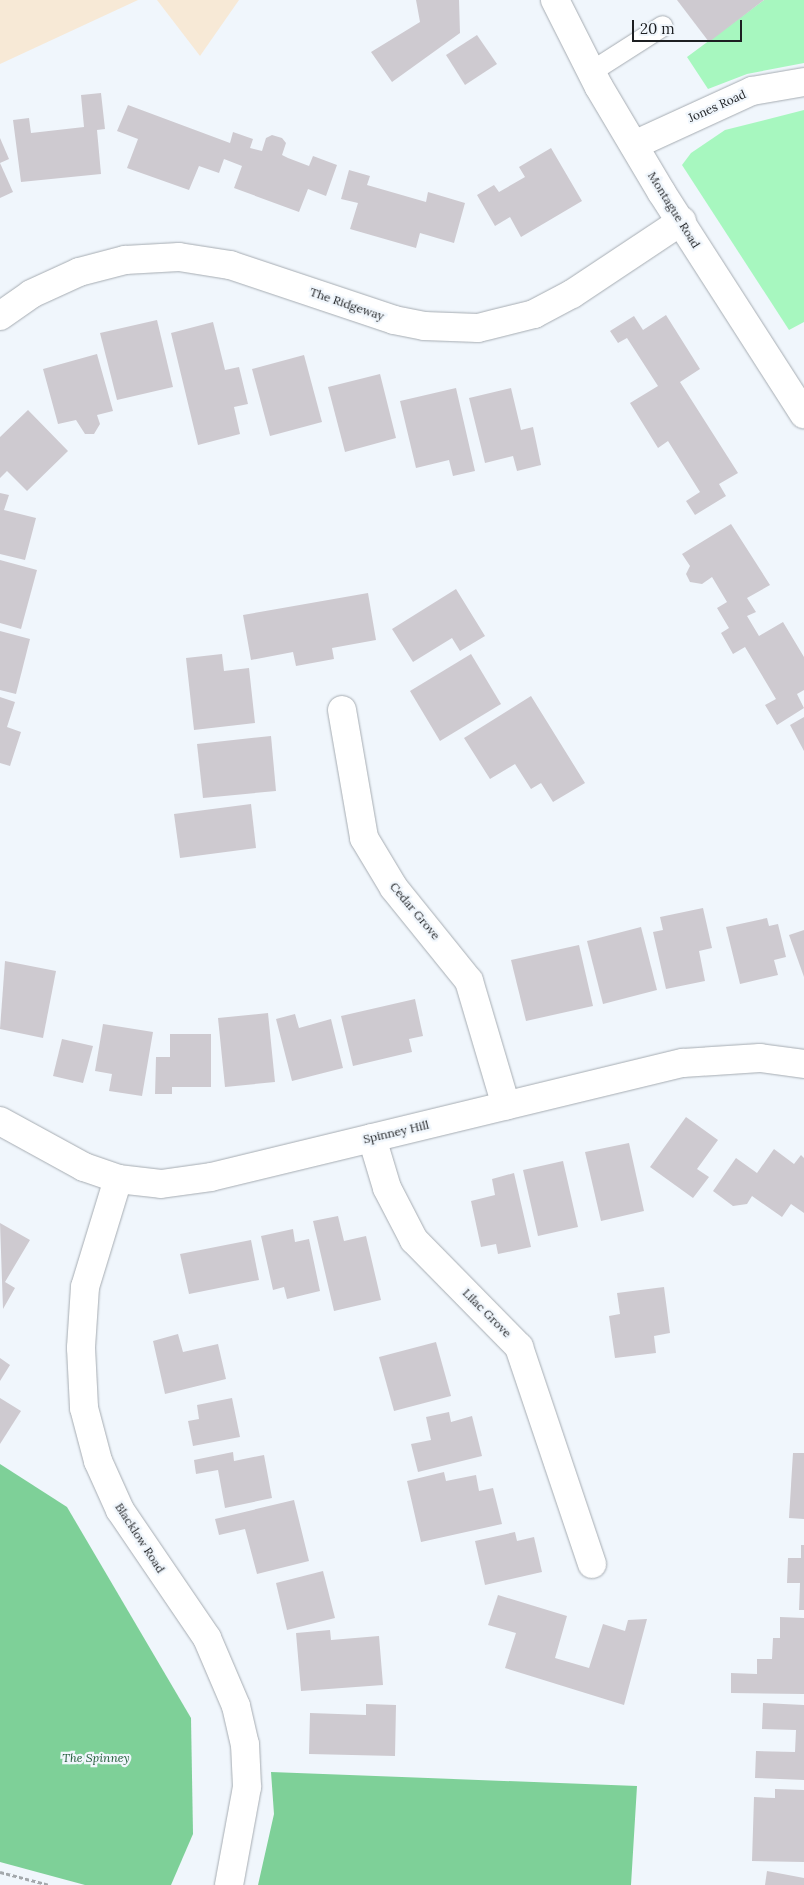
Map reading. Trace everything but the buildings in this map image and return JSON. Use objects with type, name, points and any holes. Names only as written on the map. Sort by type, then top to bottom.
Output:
[{"type":"street","name":"Montague Road","points":[[555,0],[591,72],[634,145],[804,414]]},
{"type":"street","name":"Jones Road","points":[[634,145],[752,91],[804,82]]},
{"type":"street","name":"The Ridgeway","points":[[0,316],[31,294],[73,274],[125,260],[179,257],[230,265],[394,320],[424,326],[478,328],[534,314],[572,294],[682,221]]},
{"type":"street","name":"Cedar Grove","points":[[342,710],[364,838],[394,888],[451,953],[469,982],[506,1106]]},
{"type":"street","name":"Spinney Hill","points":[[0,1121],[76,1163],[118,1179],[185,1182],[683,1063],[742,1058],[804,1064]]},
{"type":"street","name":"Lilac Grove","points":[[372,1138],[387,1188],[414,1240],[519,1347],[592,1564]]},
{"type":"street","name":"Blacklow Road","points":[[118,1179],[86,1287],[80,1348],[84,1408],[98,1461],[120,1510],[207,1638],[236,1706],[245,1744],[247,1787],[229,1885]]},
{"type":"lane","points":[[591,72],[663,26]]},
{"type":"path","points":[[0,1872],[50,1885]]},
{"type":"shaded area","points":[[0,0],[138,0],[0,64]]},
{"type":"shaded area","points":[[157,0],[239,0],[200,56]]},
{"type":"green space","points":[[764,0],[804,0],[804,63],[747,74],[708,89],[687,57]]},
{"type":"green space","points":[[804,110],[804,322],[789,330],[682,165],[691,153],[725,130]]},
{"type":"green space","name":"The Spinney","points":[[0,1464],[67,1507],[191,1718],[193,1834],[171,1885],[85,1885],[0,1862]]},
{"type":"green space","points":[[271,1772],[637,1786],[631,1885],[258,1885],[274,1814]]}]
